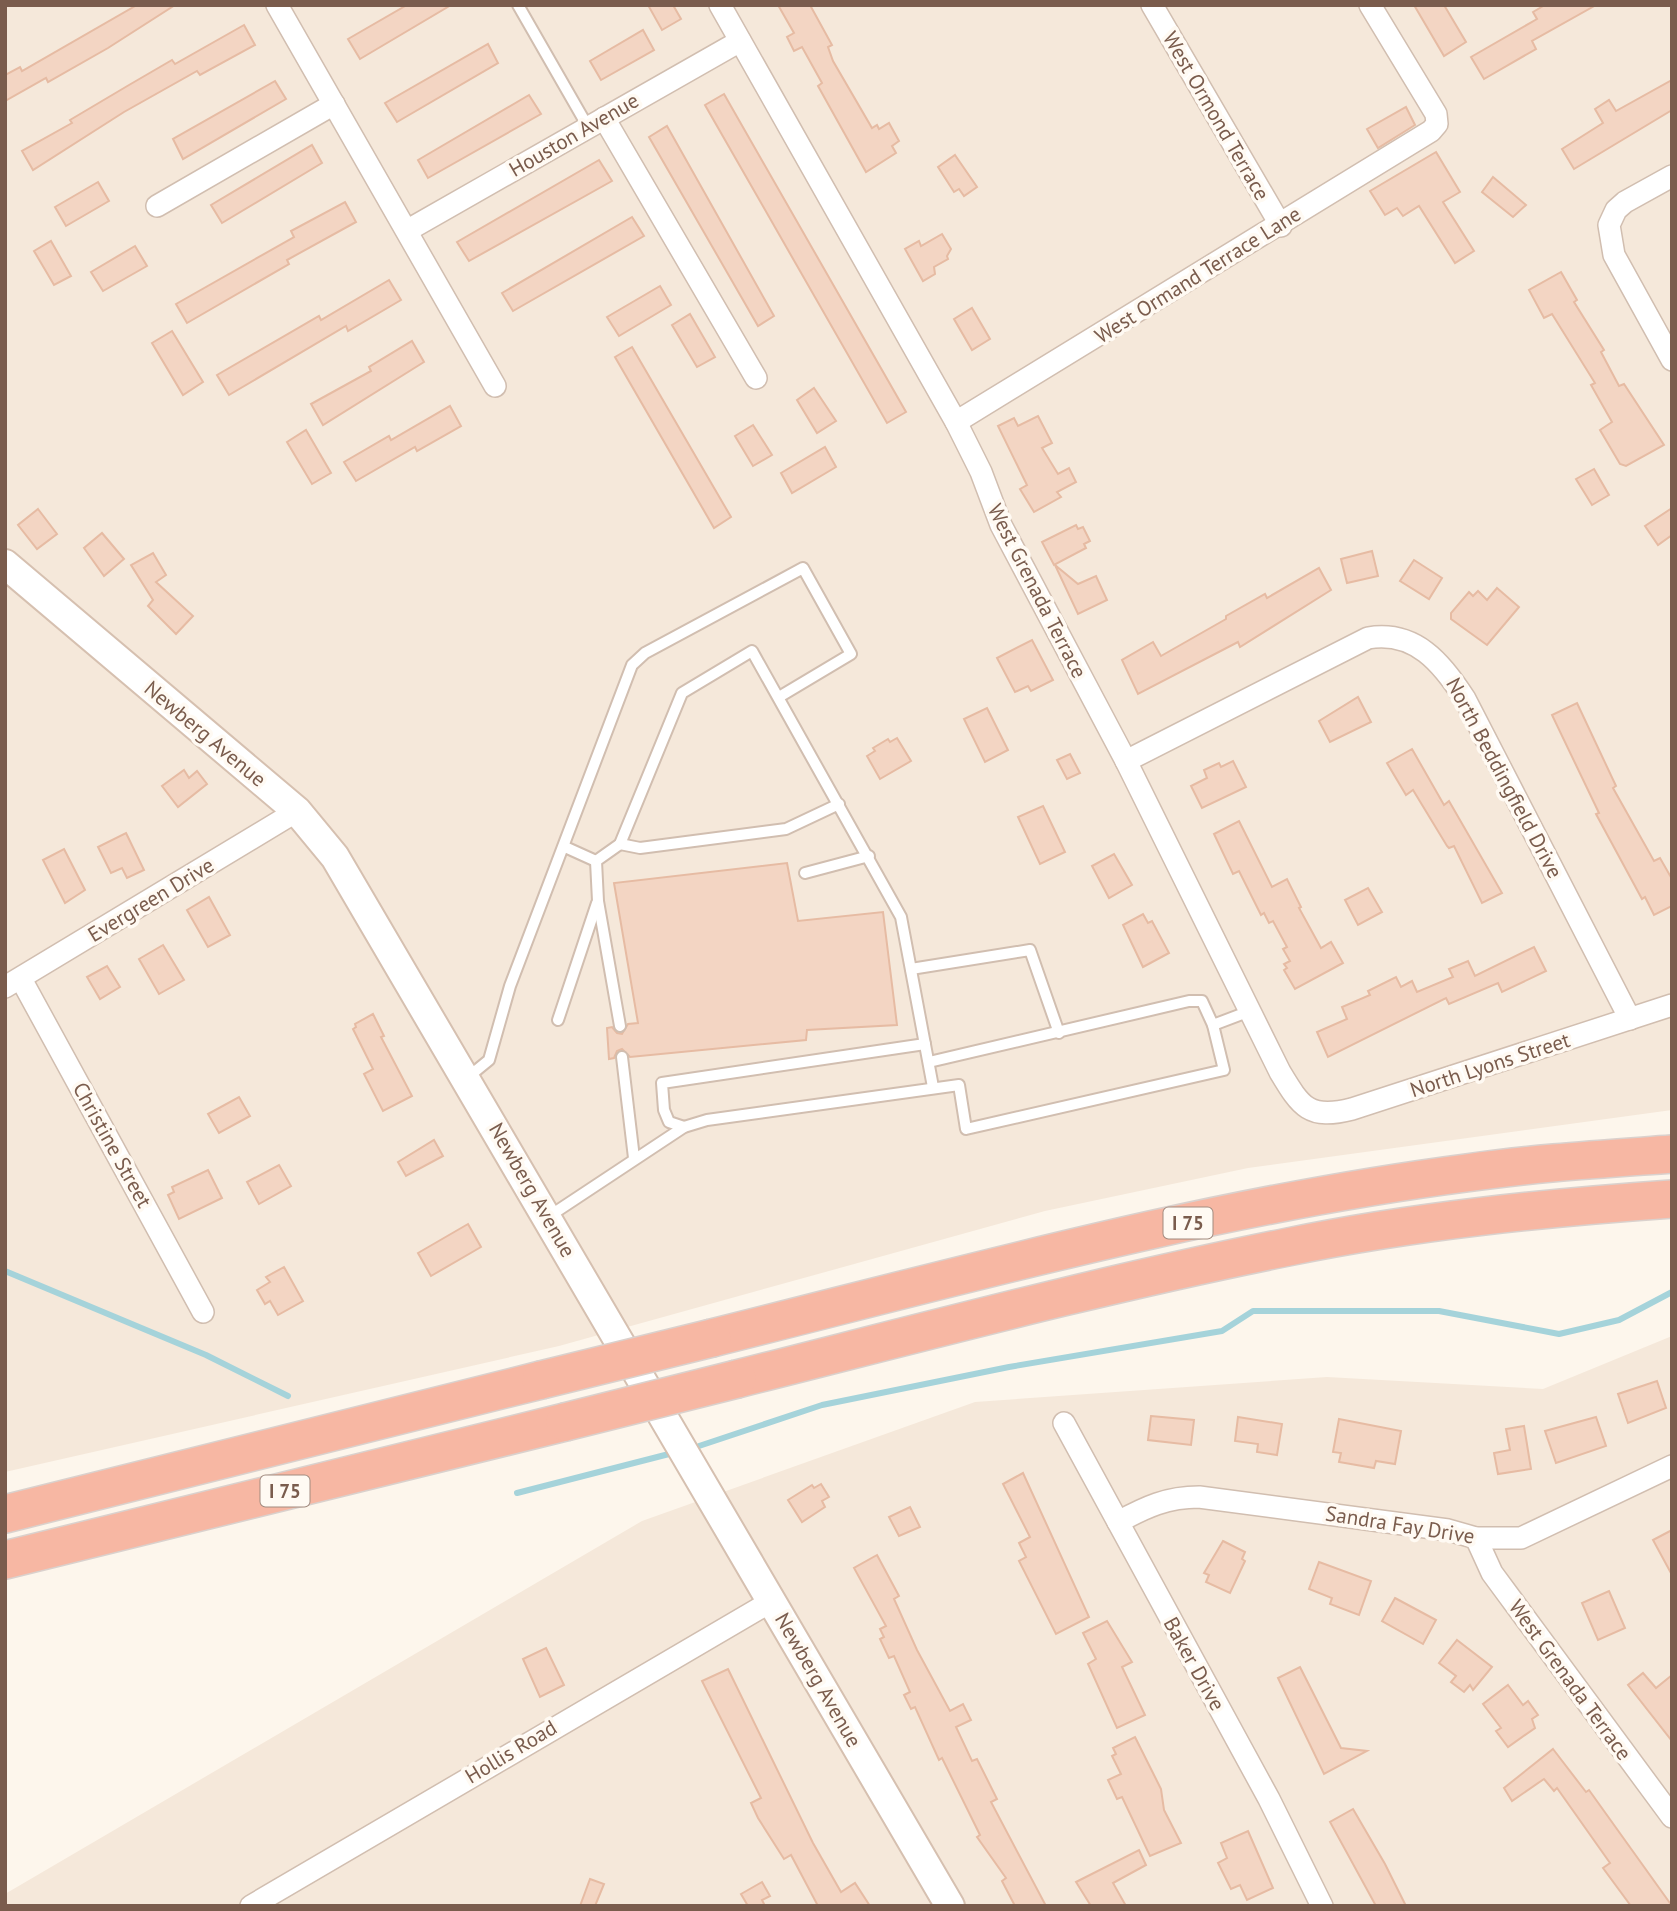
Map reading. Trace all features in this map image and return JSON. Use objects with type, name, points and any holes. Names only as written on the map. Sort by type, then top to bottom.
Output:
[{"type":"highway","name":"I 75","points":[[5,1514],[1112,1239],[1317,1196],[1465,1173],[1672,1154]]},
{"type":"highway","name":"I 75","points":[[5,1560],[1091,1291],[1289,1247],[1413,1226],[1672,1199]]},
{"type":"street","points":[[277,5],[495,386]]},
{"type":"street","name":"West Grenada Terrace","points":[[720,5],[956,422],[981,472],[1000,525],[1126,761],[1280,1072],[1298,1102],[1306,1108]]},
{"type":"street","name":"West Ormond Terrace","points":[[1152,5],[1281,226]]},
{"type":"street","name":"West Ormand Terrace Lane","points":[[956,422],[1281,226],[1340,185],[1431,131],[1437,124],[1431,105],[1370,5]]},
{"type":"street","name":"Houston Avenue","points":[[408,230],[740,41]]},
{"type":"street","points":[[157,206],[334,104]]},
{"type":"street","points":[[596,122],[755,378]]},
{"type":"street","points":[[1672,176],[1625,202],[1616,210],[1609,225],[1614,255],[1672,360]]},
{"type":"street","name":"Newberg Avenue","points":[[5,565],[297,811],[335,856],[950,1906]]},
{"type":"street","name":"North Beddingfield Drive","points":[[1126,761],[1368,638],[1381,636],[1408,640],[1437,660],[1465,699],[1630,1019]]},
{"type":"street","name":"Evergreen Drive","points":[[13,983],[297,811]]},
{"type":"street","name":"Christine Street","points":[[13,983],[203,1312]]},
{"type":"street","name":"North Lyons Street","points":[[1306,1108],[1322,1113],[1352,1109],[1672,1005]]},
{"type":"street","name":"Baker Drive","points":[[1064,1423],[1269,1799],[1322,1906]]},
{"type":"street","name":"Sandra Fay Drive","points":[[1118,1522],[1153,1503],[1174,1497],[1199,1497],[1448,1530],[1476,1538],[1521,1538],[1672,1466]]},
{"type":"street","name":"West Grenada Terrace","points":[[1476,1538],[1492,1573],[1672,1817]]},
{"type":"street","name":"Hollis Road","points":[[251,1906],[772,1601]]},
{"type":"lane","points":[[517,5],[596,122]]},
{"type":"lane","points":[[467,1078],[489,1060],[510,986],[632,666],[645,653],[803,568],[851,654],[779,697]]},
{"type":"lane","points":[[596,861],[620,844],[682,693],[752,651],[901,917],[933,1087]]},
{"type":"lane","points":[[620,844],[640,848],[786,829],[839,804]]},
{"type":"lane","points":[[565,847],[596,861]]},
{"type":"lane","points":[[805,873],[869,856]]},
{"type":"lane","points":[[596,861],[598,901],[620,1026]]},
{"type":"lane","points":[[558,1020],[598,901]]},
{"type":"lane","points":[[911,969],[1031,950],[1059,1033]]},
{"type":"lane","points":[[548,1217],[684,1127],[707,1120],[959,1085],[966,1129],[1224,1070],[1213,1025],[1202,1001],[1189,1001],[929,1062]]},
{"type":"lane","points":[[1213,1025],[1250,1011]]},
{"type":"lane","points":[[684,1127],[669,1122],[664,1110],[662,1083],[925,1044]]},
{"type":"lane","points":[[622,1057],[634,1158]]},
{"type":"shaded area","points":[[5,5],[1672,5],[1672,1110],[1248,1168],[1045,1211],[559,1346],[5,1472]]},
{"type":"shaded area","points":[[1672,1336],[1672,1906],[5,1906],[5,1894],[642,1521],[975,1402],[1327,1377],[1543,1389]]},
{"type":"building","points":[[137,5],[175,5],[48,82],[46,78],[5,101],[5,75],[20,67],[22,71]]},
{"type":"building","points":[[407,5],[451,5],[360,59],[348,39]]},
{"type":"building","points":[[648,5],[673,5],[681,19],[662,30]]},
{"type":"building","points":[[778,5],[810,5],[832,45],[828,47],[833,61],[872,128],[877,125],[879,129],[889,123],[899,141],[892,146],[896,153],[866,172],[818,86],[822,83],[802,47],[794,51],[787,37],[794,33]]},
{"type":"building","points":[[1414,5],[1444,5],[1466,42],[1444,56]]},
{"type":"building","points":[[1545,5],[1596,5],[1532,41],[1536,49],[1484,79],[1471,57],[1537,19],[1533,12]]},
{"type":"building","points":[[244,25],[255,45],[200,75],[197,71],[124,112],[33,170],[22,151],[172,60],[175,64]]},
{"type":"building","points":[[643,30],[654,50],[601,80],[590,61]]},
{"type":"building","points":[[488,44],[498,63],[397,122],[385,103]]},
{"type":"building","points":[[1672,80],[1672,110],[1574,169],[1562,149],[1603,123],[1595,109],[1609,100],[1616,111]]},
{"type":"building","points":[[275,81],[286,99],[183,159],[173,139]]},
{"type":"building","points":[[724,94],[906,412],[887,423],[705,105]]},
{"type":"building","points":[[529,95],[541,114],[428,178],[418,160]]},
{"type":"building","points":[[1406,107],[1415,125],[1378,148],[1367,129]]},
{"type":"building","points":[[667,126],[774,316],[758,326],[649,137]]},
{"type":"building","points":[[312,145],[322,163],[222,223],[211,205]]},
{"type":"building","points":[[1436,152],[1460,192],[1443,202],[1474,251],[1455,263],[1419,206],[1403,216],[1397,208],[1385,215],[1370,191]]},
{"type":"building","points":[[955,155],[977,187],[964,196],[959,189],[954,192],[938,167]]},
{"type":"building","points":[[599,160],[612,181],[469,261],[457,242]]},
{"type":"building","points":[[1493,177],[1526,205],[1513,217],[1482,192]]},
{"type":"building","points":[[98,182],[109,201],[66,226],[55,207]]},
{"type":"building","points":[[345,202],[356,222],[287,260],[289,264],[187,323],[176,304],[294,237],[291,231]]},
{"type":"building","points":[[632,217],[644,236],[513,311],[502,293]]},
{"type":"building","points":[[942,234],[951,249],[948,259],[934,267],[935,274],[923,281],[905,249],[919,241],[921,246]]},
{"type":"building","points":[[51,241],[71,276],[54,285],[34,251]]},
{"type":"building","points":[[135,246],[147,266],[103,291],[91,272]]},
{"type":"building","points":[[1561,272],[1577,300],[1574,302],[1604,350],[1601,352],[1619,386],[1624,384],[1664,445],[1626,466],[1620,464],[1600,430],[1612,422],[1591,385],[1595,383],[1552,314],[1544,318],[1529,290]]},
{"type":"building","points":[[389,280],[401,300],[348,331],[346,326],[229,395],[217,375],[319,316],[321,320]]},
{"type":"building","points":[[660,286],[671,305],[619,336],[607,317]]},
{"type":"building","points":[[972,308],[990,339],[972,350],[954,319]]},
{"type":"building","points":[[690,314],[715,357],[697,367],[672,325]]},
{"type":"building","points":[[172,331],[203,382],[183,395],[152,343]]},
{"type":"building","points":[[412,341],[424,362],[323,425],[311,404],[371,371],[369,367]]},
{"type":"building","points":[[632,347],[731,517],[714,528],[615,357]]},
{"type":"building","points":[[814,388],[836,421],[817,433],[797,400]]},
{"type":"building","points":[[450,406],[461,426],[417,451],[415,447],[356,481],[344,462],[389,436],[391,440]]},
{"type":"building","points":[[1038,416],[1052,443],[1042,448],[1058,474],[1069,468],[1076,482],[1057,492],[1061,497],[1034,512],[1020,489],[1027,485],[998,426],[1014,418],[1018,426]]},
{"type":"building","points":[[753,425],[772,455],[753,466],[735,436]]},
{"type":"building","points":[[306,430],[331,473],[312,484],[287,442]]},
{"type":"building","points":[[825,447],[836,467],[792,493],[781,473]]},
{"type":"building","points":[[1594,469],[1609,495],[1592,505],[1576,479]]},
{"type":"building","points":[[1672,508],[1672,535],[1658,545],[1645,526]]},
{"type":"building","points":[[38,509],[57,534],[37,549],[18,525]]},
{"type":"building","points":[[1076,525],[1078,529],[1083,527],[1090,541],[1084,544],[1086,548],[1054,565],[1042,542]]},
{"type":"building","points":[[102,533],[124,559],[104,576],[84,548]]},
{"type":"building","points":[[1372,551],[1378,576],[1347,583],[1341,559]]},
{"type":"building","points":[[153,553],[166,575],[156,582],[193,616],[176,634],[148,606],[153,600],[131,565]]},
{"type":"building","points":[[1414,560],[1442,578],[1429,599],[1400,581]]},
{"type":"building","points":[[1055,565],[1078,584],[1096,576],[1107,600],[1078,614]]},
{"type":"building","points":[[1319,568],[1331,590],[1240,647],[1238,642],[1138,694],[1122,660],[1153,642],[1161,656],[1265,594],[1267,598]]},
{"type":"building","points":[[1497,588],[1519,607],[1487,645],[1451,619],[1451,613],[1469,592],[1473,596],[1478,591],[1487,600]]},
{"type":"building","points":[[1032,640],[1053,680],[1031,691],[1028,686],[1015,692],[997,658]]},
{"type":"building","points":[[1358,697],[1371,722],[1330,742],[1319,721]]},
{"type":"building","points":[[1577,703],[1616,786],[1613,788],[1654,861],[1660,858],[1672,879],[1672,906],[1654,915],[1645,897],[1642,899],[1596,814],[1599,813],[1552,715]]},
{"type":"building","points":[[987,708],[1008,750],[985,762],[964,719]]},
{"type":"building","points":[[897,738],[911,761],[880,779],[867,756],[875,751],[873,748],[888,739],[890,742]]},
{"type":"building","points":[[1412,749],[1444,805],[1449,801],[1502,893],[1482,903],[1454,846],[1447,846],[1413,790],[1406,795],[1387,763]]},
{"type":"building","points":[[1070,754],[1080,773],[1067,779],[1057,760]]},
{"type":"building","points":[[1233,761],[1246,787],[1202,808],[1191,786],[1207,778],[1204,770],[1219,763],[1221,767]]},
{"type":"building","points":[[184,770],[189,778],[197,771],[207,784],[178,807],[162,786]]},
{"type":"building","points":[[1043,806],[1065,852],[1040,864],[1018,817]]},
{"type":"building","points":[[1239,821],[1272,887],[1287,879],[1321,948],[1331,942],[1343,963],[1295,989],[1284,970],[1287,968],[1284,964],[1290,961],[1283,949],[1287,947],[1273,921],[1269,923],[1264,913],[1261,915],[1239,871],[1233,874],[1214,834]]},
{"type":"building","points":[[126,833],[144,870],[127,878],[122,868],[111,873],[98,847]]},
{"type":"building","points":[[64,849],[85,890],[65,903],[43,860]]},
{"type":"building","points":[[1114,854],[1132,885],[1109,898],[1092,866]]},
{"type":"building","points":[[787,863],[798,921],[883,912],[897,1025],[807,1030],[806,1040],[630,1057],[622,1049],[617,1051],[614,1058],[609,1059],[607,1028],[612,1027],[622,1034],[628,1024],[638,1023],[614,883]]},
{"type":"building","points":[[1368,888],[1382,912],[1358,925],[1345,900]]},
{"type":"building","points":[[209,897],[230,935],[208,947],[187,910]]},
{"type":"building","points":[[1143,914],[1148,923],[1152,921],[1169,953],[1143,967],[1123,925]]},
{"type":"building","points":[[163,945],[184,980],[159,994],[139,959]]},
{"type":"building","points":[[1534,947],[1546,971],[1502,992],[1498,983],[1449,1004],[1446,998],[1328,1057],[1317,1032],[1347,1019],[1342,1007],[1370,995],[1368,991],[1396,977],[1401,987],[1412,981],[1417,992],[1453,977],[1449,969],[1468,961],[1475,976]]},
{"type":"building","points":[[107,966],[120,987],[100,999],[87,977]]},
{"type":"building","points":[[373,1014],[384,1036],[381,1037],[412,1096],[383,1111],[364,1074],[373,1069],[353,1029],[355,1024]]},
{"type":"building","points":[[239,1097],[250,1116],[219,1133],[208,1114]]},
{"type":"building","points":[[434,1140],[443,1156],[406,1176],[398,1162]]},
{"type":"building","points":[[279,1165],[291,1186],[259,1204],[247,1182]]},
{"type":"building","points":[[208,1170],[222,1198],[179,1219],[168,1195],[174,1192],[172,1187]]},
{"type":"building","points":[[468,1224],[481,1247],[431,1276],[418,1253]]},
{"type":"building","points":[[284,1267],[303,1301],[278,1315],[270,1301],[265,1304],[257,1290],[270,1282],[266,1277]]},
{"type":"building","points":[[1657,1381],[1666,1408],[1628,1423],[1618,1394]]},
{"type":"building","points":[[1151,1416],[1194,1420],[1191,1445],[1148,1440]]},
{"type":"building","points":[[1238,1417],[1282,1424],[1277,1455],[1257,1452],[1258,1444],[1235,1441]]},
{"type":"building","points":[[1596,1417],[1606,1446],[1556,1463],[1545,1431]]},
{"type":"building","points":[[1339,1419],[1401,1431],[1395,1464],[1376,1461],[1374,1468],[1339,1462],[1341,1453],[1333,1452]]},
{"type":"building","points":[[1524,1426],[1531,1469],[1498,1474],[1494,1453],[1510,1450],[1506,1429]]},
{"type":"building","points":[[1023,1473],[1089,1617],[1056,1634],[1019,1561],[1026,1557],[1019,1543],[1030,1537],[1003,1484]]},
{"type":"building","points":[[821,1484],[829,1497],[822,1501],[825,1507],[802,1522],[788,1500],[812,1485],[814,1488]]},
{"type":"building","points":[[910,1507],[920,1527],[899,1536],[889,1517]]},
{"type":"building","points":[[1672,1530],[1672,1575],[1653,1540]]},
{"type":"building","points":[[1223,1541],[1245,1552],[1242,1559],[1245,1561],[1230,1593],[1206,1582],[1209,1575],[1204,1573]]},
{"type":"building","points":[[877,1555],[899,1596],[894,1599],[917,1650],[950,1711],[963,1704],[971,1720],[956,1727],[972,1761],[977,1759],[997,1799],[991,1802],[1046,1906],[1015,1906],[1002,1881],[1006,1878],[977,1837],[980,1835],[942,1758],[939,1760],[915,1707],[911,1709],[904,1695],[910,1692],[894,1656],[889,1658],[880,1639],[884,1637],[880,1629],[886,1626],[854,1568]]},
{"type":"building","points":[[1319,1562],[1371,1581],[1359,1615],[1330,1604],[1332,1598],[1309,1589]]},
{"type":"building","points":[[1609,1591],[1625,1628],[1598,1640],[1582,1603]]},
{"type":"building","points":[[1395,1598],[1436,1620],[1423,1644],[1382,1621]]},
{"type":"building","points":[[1107,1621],[1132,1662],[1122,1667],[1145,1715],[1117,1728],[1088,1664],[1096,1659],[1083,1633]]},
{"type":"building","points":[[1457,1640],[1492,1667],[1473,1690],[1470,1685],[1464,1692],[1451,1682],[1456,1676],[1439,1663]]},
{"type":"building","points":[[546,1648],[564,1685],[540,1697],[523,1659]]},
{"type":"building","points":[[1300,1667],[1341,1748],[1367,1751],[1324,1774],[1278,1678]]},
{"type":"building","points":[[728,1669],[813,1843],[841,1892],[855,1883],[870,1906],[818,1906],[791,1855],[784,1859],[758,1818],[751,1803],[761,1798],[702,1681]]},
{"type":"building","points":[[1643,1673],[1656,1688],[1672,1675],[1672,1741],[1628,1685]]},
{"type":"building","points":[[1508,1685],[1523,1705],[1528,1701],[1538,1715],[1532,1719],[1535,1728],[1508,1747],[1496,1731],[1501,1728],[1483,1704]]},
{"type":"building","points":[[1135,1737],[1161,1789],[1164,1810],[1181,1843],[1150,1856],[1122,1797],[1117,1799],[1108,1780],[1121,1774],[1112,1756],[1116,1754],[1113,1748]]},
{"type":"building","points":[[1553,1749],[1586,1792],[1589,1790],[1672,1906],[1631,1906],[1603,1868],[1610,1863],[1557,1788],[1554,1791],[1544,1779],[1512,1801],[1504,1788]]},
{"type":"building","points":[[1353,1809],[1406,1906],[1376,1906],[1330,1822]]},
{"type":"building","points":[[1248,1831],[1273,1888],[1247,1900],[1240,1885],[1231,1889],[1218,1863],[1227,1858],[1221,1843]]},
{"type":"building","points":[[1139,1850],[1146,1865],[1113,1883],[1126,1906],[1091,1906],[1076,1882]]},
{"type":"building","points":[[590,1879],[604,1884],[595,1906],[580,1906]]},
{"type":"building","points":[[762,1882],[770,1896],[762,1900],[765,1906],[748,1906],[741,1894]]},
{"type":"waterway","points":[[5,1271],[206,1355],[288,1396]]},
{"type":"waterway","points":[[699,1446],[822,1405],[1009,1367],[1222,1331],[1253,1311],[1439,1311],[1559,1334],[1619,1320],[1672,1292]]},
{"type":"waterway","points":[[517,1493],[669,1454]]}]
